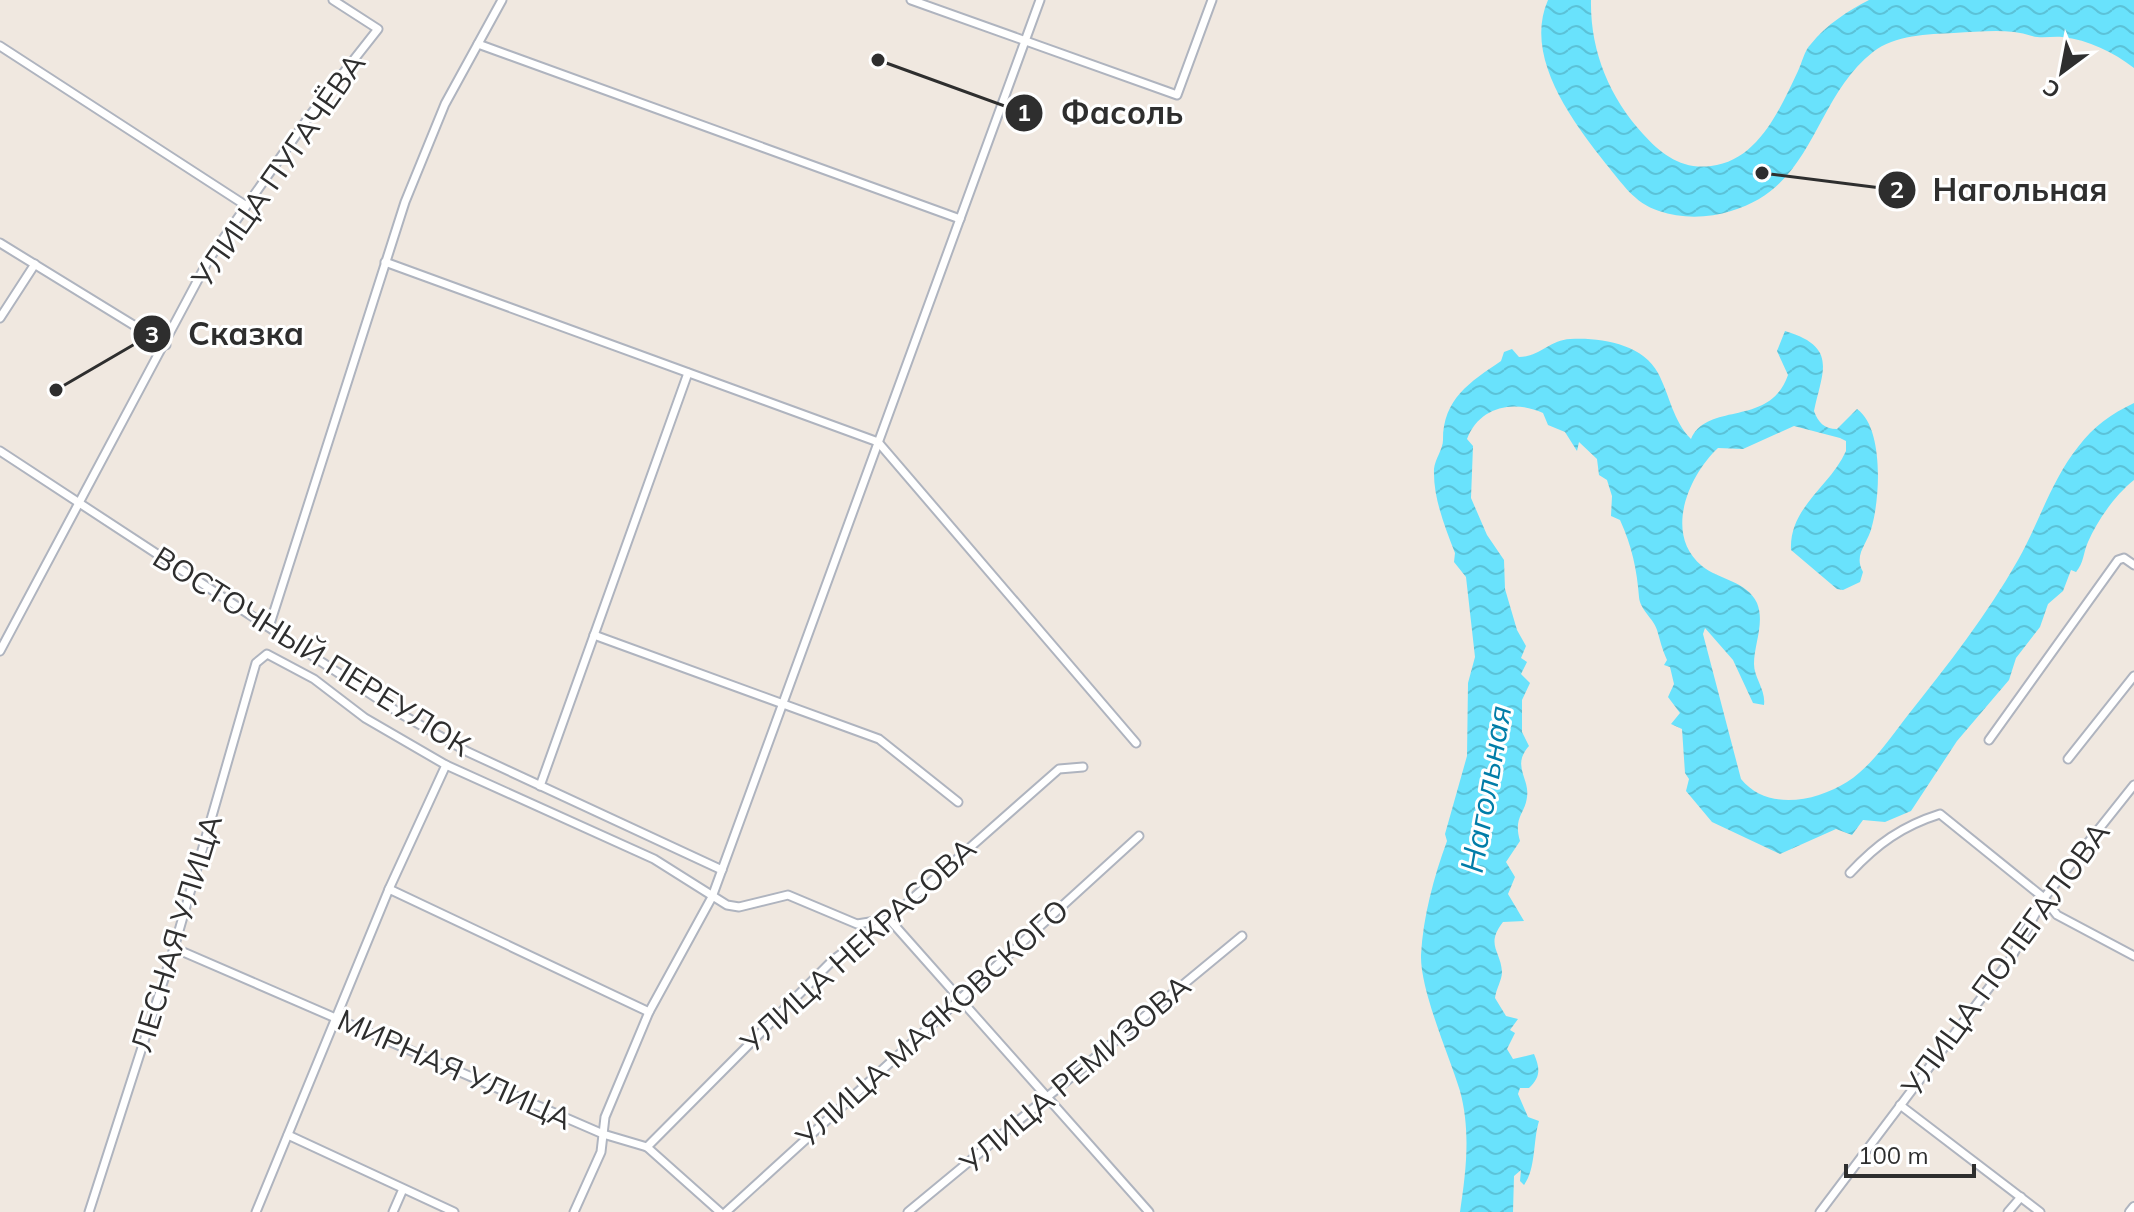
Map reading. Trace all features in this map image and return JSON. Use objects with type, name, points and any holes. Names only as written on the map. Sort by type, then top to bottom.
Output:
[{"type":"street","name":"УЛИЦА ПУГАЧЁВА","points":[[0,651],[166,345],[209,259],[245,205],[378,29],[333,0]]},
{"type":"street","points":[[269,627],[385,262],[445,104],[502,0]]},
{"type":"street","points":[[911,0],[1177,95],[1212,0]]},
{"type":"street","points":[[574,1212],[601,1152],[605,1117],[649,1012],[712,897],[1040,0]]},
{"type":"street","points":[[478,44],[960,219]]},
{"type":"street","points":[[0,46],[245,205]]},
{"type":"street","points":[[0,243],[166,345]]},
{"type":"street","points":[[385,262],[878,442],[1136,743]]},
{"type":"street","points":[[0,318],[35,264]]},
{"type":"street","points":[[540,786],[688,373]]},
{"type":"street","name":"ВОСТОЧНЫЙ ПЕРЕУЛОК","points":[[0,451],[401,714],[468,752],[722,870]]},
{"type":"street","points":[[1989,740],[2118,560],[2124,558],[2134,565]]},
{"type":"street","points":[[594,635],[879,739],[958,802]]},
{"type":"street","name":"ВОСТОЧНЫЙ ПЕРЕУЛОК","points":[[262,655],[272,656],[314,679],[365,718],[446,765],[654,859],[712,897],[739,907],[788,895],[857,924],[889,919]]},
{"type":"street","name":"ЛЕСНАЯ УЛИЦА","points":[[89,1212],[174,948],[256,663],[262,655]]},
{"type":"street","points":[[2068,759],[2134,676]]},
{"type":"street","points":[[256,1212],[389,889],[446,765]]},
{"type":"street","name":"УЛИЦА НЕКРАСОВА","points":[[647,1147],[833,960],[889,919],[1059,769],[1083,767]]},
{"type":"street","name":"УЛИЦА ПОЛЕГАЛОВА","points":[[1820,1212],[2010,960],[2044,898],[2134,785]]},
{"type":"street","points":[[1850,873],[1874,847],[1910,823],[1940,814],[2044,898],[2057,915],[2134,956]]},
{"type":"street","name":"УЛИЦА МАЯКОВСКОГО","points":[[723,1212],[1139,836]]},
{"type":"street","points":[[389,889],[649,1012]]},
{"type":"street","points":[[889,919],[1149,1212]]},
{"type":"street","name":"УЛИЦА РЕМИЗОВА","points":[[908,1212],[1242,936]]},
{"type":"street","name":"МИРНАЯ УЛИЦА","points":[[174,948],[603,1134],[647,1147],[723,1212]]},
{"type":"street","points":[[1900,1105],[2040,1212]]},
{"type":"street","points":[[288,1135],[454,1212]]},
{"type":"street","points":[[393,1212],[403,1189]]},
{"type":"street","points":[[2008,1212],[2021,1197]]},
{"type":"street","points":[[2130,1212],[2134,1207]]},
{"type":"water","points":[[1548,0],[1591,0],[1598,55],[1620,104],[1657,148],[1691,166],[1727,162],[1754,144],[1775,116],[1809,47],[1831,24],[1869,0],[2134,0],[2134,68],[2100,48],[2062,37],[1984,31],[1923,35],[1891,42],[1873,52],[1853,71],[1797,163],[1780,183],[1759,199],[1731,211],[1705,216],[1677,215],[1650,207],[1629,192],[1567,109],[1555,88],[1542,44],[1542,22]]},
{"type":"water","points":[[1785,331],[1802,337],[1820,353],[1823,373],[1814,411],[1820,422],[1828,428],[1837,429],[1857,409],[1866,418],[1876,447],[1878,481],[1872,526],[1860,554],[1863,572],[1860,582],[1843,590],[1837,589],[1791,550],[1796,521],[1839,464],[1846,451],[1846,441],[1794,426],[1743,449],[1718,448],[1698,473],[1684,505],[1684,538],[1690,553],[1709,571],[1747,590],[1757,603],[1760,626],[1754,664],[1764,705],[1753,703],[1733,660],[1705,628],[1703,634],[1741,779],[1764,796],[1792,800],[1821,794],[1847,782],[1873,760],[1993,601],[2026,546],[2060,474],[2078,447],[2103,421],[2134,403],[2134,480],[2102,517],[2088,542],[2079,569],[2076,572],[2071,570],[2063,591],[2048,604],[2040,627],[2016,658],[2009,680],[1957,741],[1911,811],[1885,822],[1863,820],[1852,835],[1836,829],[1780,854],[1712,822],[1686,791],[1689,779],[1685,773],[1682,729],[1671,724],[1680,713],[1668,697],[1674,684],[1670,667],[1664,665],[1667,660],[1657,630],[1640,602],[1631,549],[1620,520],[1611,516],[1612,496],[1607,480],[1599,475],[1597,459],[1579,442],[1577,451],[1565,432],[1548,425],[1543,413],[1532,409],[1498,409],[1480,419],[1467,439],[1473,446],[1471,498],[1487,535],[1504,560],[1505,589],[1517,630],[1526,646],[1521,658],[1527,662],[1521,674],[1530,683],[1522,700],[1522,732],[1529,746],[1521,766],[1527,797],[1519,821],[1520,841],[1506,862],[1515,877],[1508,894],[1524,921],[1503,922],[1495,937],[1502,972],[1495,998],[1506,1016],[1518,1019],[1510,1030],[1515,1033],[1507,1049],[1513,1059],[1534,1054],[1536,1059],[1536,1080],[1529,1088],[1520,1088],[1518,1094],[1528,1117],[1539,1121],[1528,1178],[1524,1185],[1520,1181],[1521,1170],[1514,1176],[1513,1212],[1460,1212],[1466,1152],[1463,1106],[1430,1004],[1421,955],[1430,897],[1467,756],[1468,683],[1475,657],[1466,577],[1454,562],[1455,553],[1435,491],[1435,465],[1443,443],[1448,413],[1460,393],[1501,361],[1504,352],[1512,349],[1519,357],[1526,356],[1563,340],[1594,339],[1620,344],[1651,363],[1680,424],[1691,439],[1699,428],[1711,420],[1754,409],[1768,402],[1779,391],[1788,375],[1777,351]]},
{"type":"place","name":"Фасоль","points":[[878,60]]},
{"type":"place","name":"Нагольная","points":[[1762,173]]},
{"type":"place","name":"Сказка","points":[[56,390]]}]
